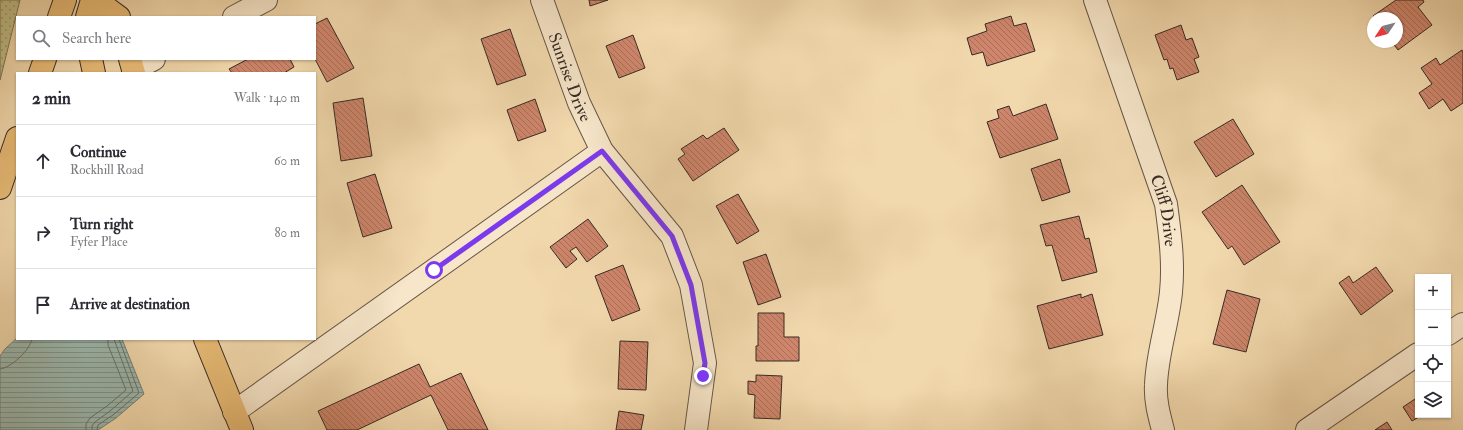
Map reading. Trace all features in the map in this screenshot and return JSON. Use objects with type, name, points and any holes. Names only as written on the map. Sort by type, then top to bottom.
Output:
[{"type":"main road","points":[[59,16],[65,0]]},
{"type":"main road","points":[[87,16],[92,0]]},
{"type":"main road","points":[[96,0],[117,16]]},
{"type":"main road","points":[[40,72],[45,60]]},
{"type":"main road","points":[[91,60],[94,72]]},
{"type":"main road","points":[[0,188],[16,141]]},
{"type":"main road","points":[[0,195],[16,172]]},
{"type":"main road","points":[[205,340],[238,421]]},
{"type":"street","points":[[236,16],[266,0]]},
{"type":"street","name":"Sunrise Drive","points":[[542,0],[579,103],[602,151],[672,236],[691,285],[705,363],[696,430]]},
{"type":"street","name":"Cliff Drive","points":[[1095,0],[1166,204],[1170,232],[1171,290],[1168,320],[1158,366],[1156,386],[1158,411],[1163,430]]},
{"type":"street","points":[[132,67],[151,60]]},
{"type":"street","points":[[238,421],[602,151]]},
{"type":"street","points":[[1451,332],[1463,324]]},
{"type":"street","points":[[1307,430],[1415,356]]},
{"type":"shaded area","points":[[0,0],[20,0],[0,80]]},
{"type":"water","points":[[16,339],[122,340],[144,394],[116,418],[98,430],[0,430],[0,356]]},
{"type":"building","points":[[589,0],[608,0],[590,6]]},
{"type":"building","points":[[1396,0],[1423,0],[1424,2],[1418,7],[1432,25],[1403,46],[1403,12],[1379,12]]},
{"type":"building","points":[[1011,16],[1014,26],[1026,23],[1035,51],[987,66],[983,52],[972,55],[967,38],[987,31],[985,24]]},
{"type":"building","points":[[327,18],[354,68],[327,82],[316,60],[316,24]]},
{"type":"building","points":[[1181,25],[1186,40],[1192,38],[1199,57],[1194,59],[1199,72],[1177,80],[1173,68],[1170,69],[1167,59],[1164,60],[1155,35]]},
{"type":"building","points":[[510,29],[526,75],[497,85],[481,39]]},
{"type":"building","points":[[633,35],[645,68],[619,78],[606,46]]},
{"type":"building","points":[[1462,50],[1463,103],[1451,111],[1443,99],[1429,109],[1419,93],[1432,84],[1421,68],[1436,58],[1440,65]]},
{"type":"building","points":[[246,60],[290,60],[294,67],[286,72],[231,72],[229,69]]},
{"type":"building","points":[[363,98],[372,156],[341,161],[333,103]]},
{"type":"building","points":[[535,99],[546,131],[518,141],[507,110]]},
{"type":"building","points":[[1046,104],[1058,139],[1000,158],[987,122],[999,118],[997,110],[1009,106],[1013,116]]},
{"type":"building","points":[[1233,119],[1254,154],[1216,177],[1194,142]]},
{"type":"building","points":[[724,128],[739,150],[693,181],[678,159],[685,154],[681,149],[703,135],[707,139]]},
{"type":"building","points":[[1060,159],[1070,192],[1042,201],[1031,169]]},
{"type":"building","points":[[375,174],[392,228],[363,237],[347,183]]},
{"type":"building","points":[[1242,185],[1280,242],[1244,265],[1232,246],[1228,249],[1202,212]]},
{"type":"building","points":[[738,194],[759,231],[737,244],[716,206]]},
{"type":"building","points":[[1079,216],[1085,239],[1089,238],[1097,272],[1062,281],[1052,245],[1046,246],[1040,225]]},
{"type":"building","points":[[588,219],[608,246],[587,262],[576,247],[570,251],[577,259],[566,268],[550,247]]},
{"type":"building","points":[[766,254],[781,297],[758,305],[743,262]]},
{"type":"building","points":[[623,265],[640,310],[612,321],[595,276]]},
{"type":"building","points":[[1376,267],[1393,291],[1361,315],[1339,283],[1349,276],[1353,283]]},
{"type":"building","points":[[1227,290],[1260,299],[1246,352],[1213,344]]},
{"type":"building","points":[[1081,294],[1081,298],[1092,294],[1103,335],[1049,349],[1037,306]]},
{"type":"building","points":[[758,313],[784,313],[784,337],[799,337],[799,361],[756,361],[756,346],[758,346]]},
{"type":"building","points":[[620,341],[648,342],[646,390],[618,389]]},
{"type":"building","points":[[419,364],[430,387],[461,373],[488,430],[448,430],[431,395],[357,430],[327,430],[318,411]]},
{"type":"building","points":[[756,375],[782,376],[780,419],[754,418],[755,395],[748,394],[748,381],[756,382]]},
{"type":"building","points":[[1415,399],[1415,418],[1417,418],[1412,421],[1403,407]]},
{"type":"building","points":[[619,411],[644,415],[641,430],[616,430]]},
{"type":"building","points":[[1387,422],[1392,430],[1375,430]]},
{"type":"route","points":[[434,270],[602,151],[672,236],[691,285],[705,363],[703,376]]}]
